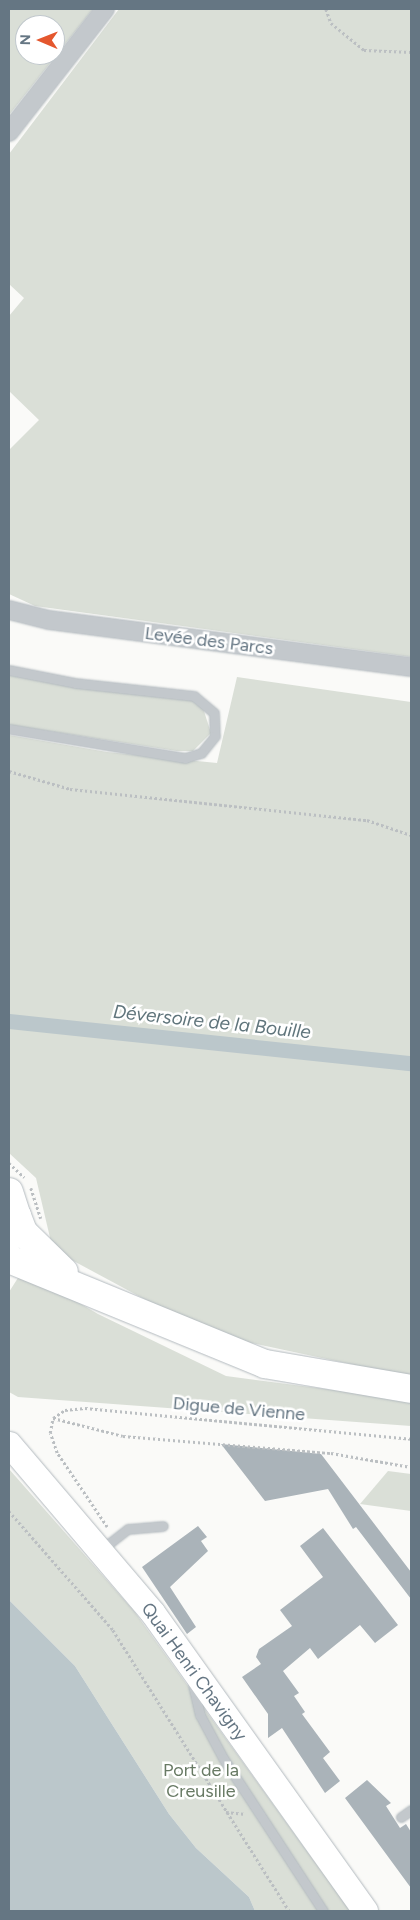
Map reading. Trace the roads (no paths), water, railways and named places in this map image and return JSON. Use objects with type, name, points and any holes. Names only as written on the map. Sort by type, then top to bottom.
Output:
[{"type":"main road","points":[[9,1246],[13,1204]]},
{"type":"main road","points":[[13,1204],[23,1232],[53,1263],[100,1298]]},
{"type":"main road","points":[[9,1259],[100,1298],[265,1364],[411,1389]]},
{"type":"main road","name":"Quai Henri Chavigny","points":[[9,1444],[107,1544],[188,1662],[365,1911]]},
{"type":"street","points":[[9,132],[106,9]]},
{"type":"street","name":"Levée des Parcs","points":[[9,610],[49,620],[411,667]]},
{"type":"street","points":[[9,1246],[100,1298]]},
{"type":"lane","points":[[9,670],[74,683],[194,696],[214,713],[215,736],[201,753],[185,758],[9,729]]},
{"type":"lane","points":[[107,1544],[128,1529],[163,1526]]},
{"type":"lane","points":[[188,1662],[200,1715],[258,1815],[323,1911]]},
{"type":"lane","points":[[401,1818],[411,1810]]},
{"type":"waterway","name":"Déversoire de la Bouille","points":[[9,1021],[411,1063]]},
{"type":"park label","name":"Port de la Creusille","points":[[201,1781]]}]
